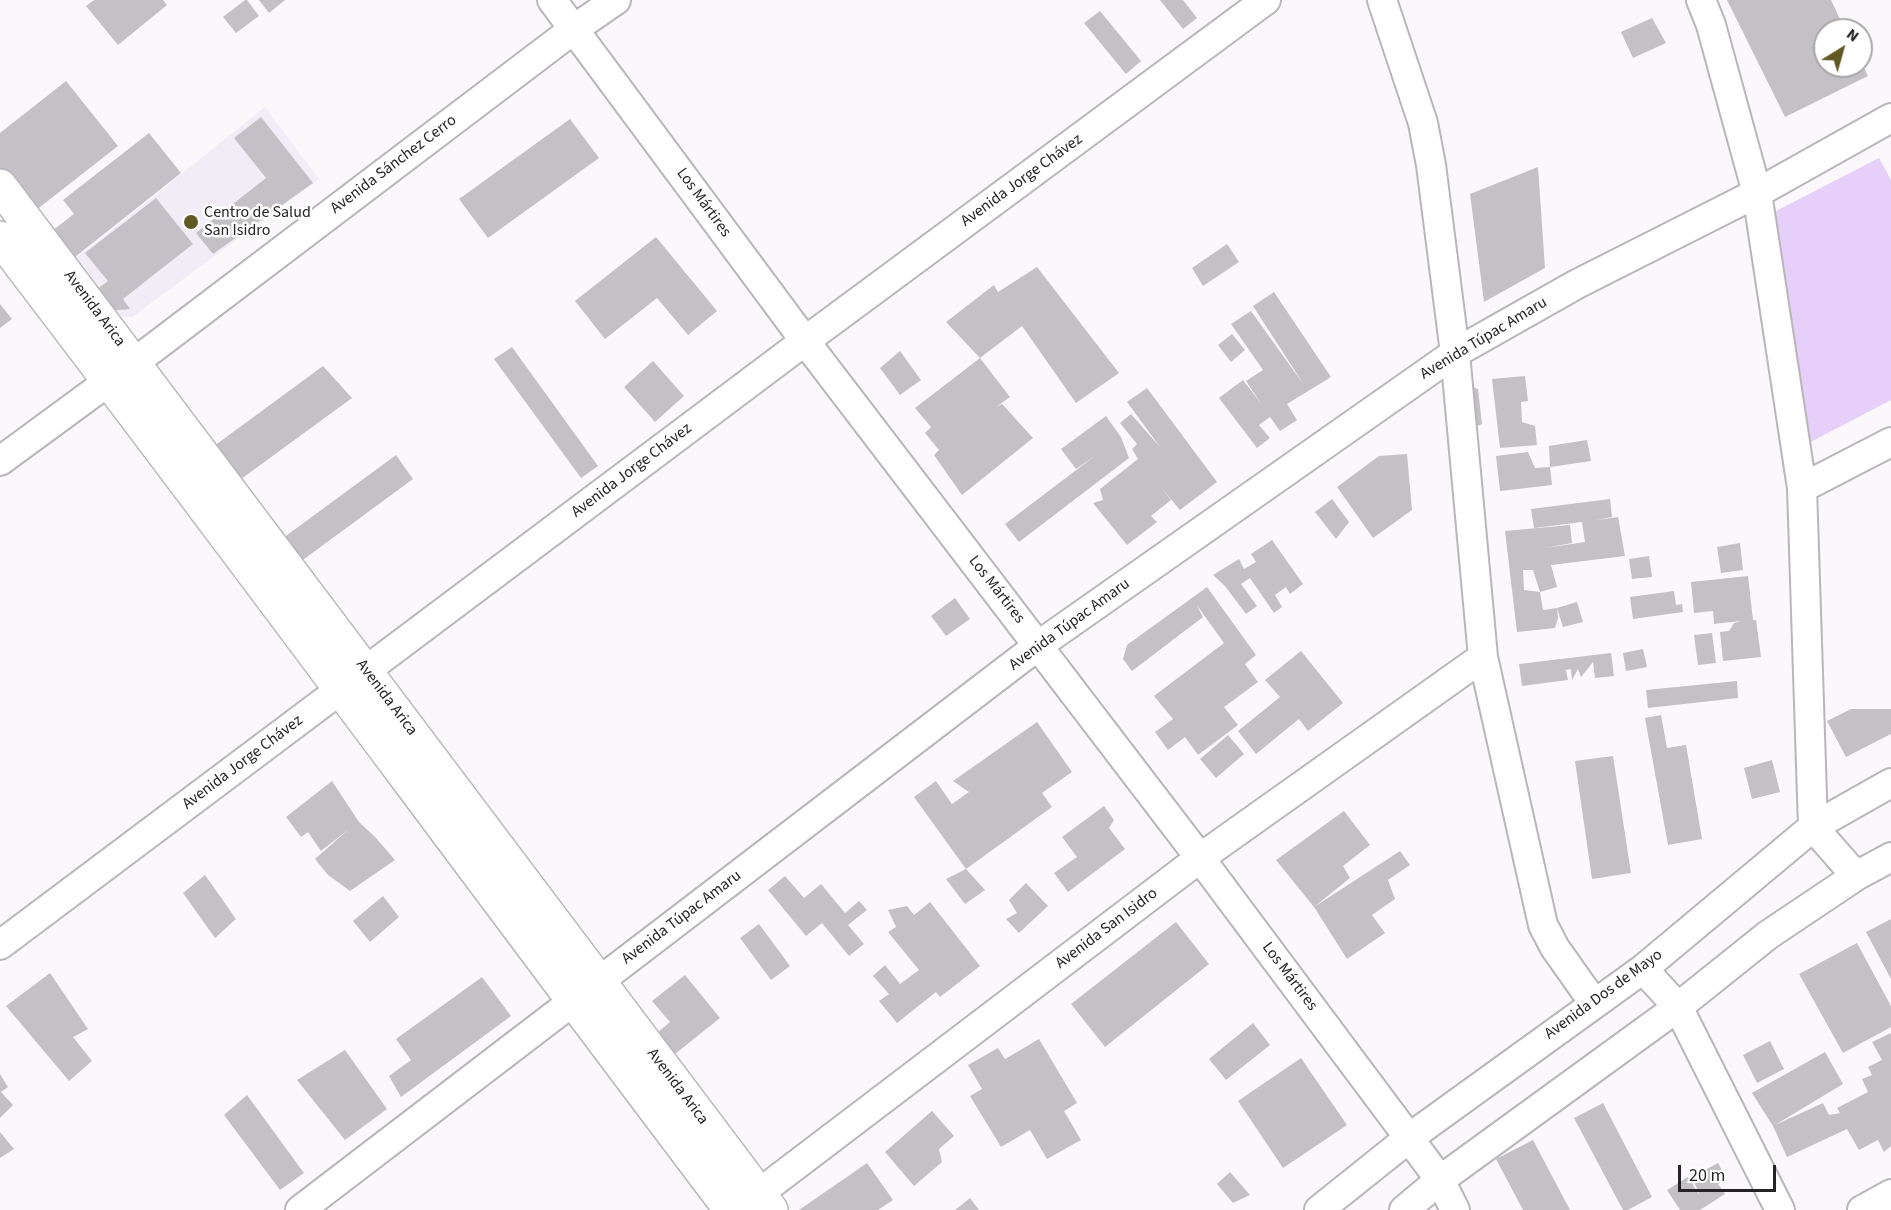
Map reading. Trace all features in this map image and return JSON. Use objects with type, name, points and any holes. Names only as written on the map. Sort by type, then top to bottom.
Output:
[{"type":"street","name":"Los Mártires","points":[[552,0],[805,341],[1039,645],[1409,1138],[1440,1180],[1455,1210]]},
{"type":"street","name":"Avenida Sánchez Cerro","points":[[0,461],[574,29],[616,0]]},
{"type":"street","name":"Avenida Jorge Chávez","points":[[0,945],[805,341],[1266,0]]},
{"type":"street","points":[[1382,0],[1423,123],[1431,165],[1455,353],[1483,657],[1543,925],[1555,948],[1594,1003]]},
{"type":"street","points":[[1701,0],[1711,25],[1757,193],[1802,488],[1813,827],[1856,876]]},
{"type":"street","name":"Avenida Túpac Amaru","points":[[300,1210],[1039,645],[1455,353],[1577,284],[1757,193],[1891,118]]},
{"type":"street","name":"Avenida Arica","points":[[0,186],[122,371],[585,992],[756,1204]]},
{"type":"street","name":"Avenida Arica","points":[[0,238],[122,371]]},
{"type":"street","points":[[1802,488],[1891,442]]},
{"type":"street","name":"Avenida San Isidro","points":[[756,1204],[1200,858],[1483,657]]},
{"type":"street","name":"Avenida Dos de Mayo","points":[[1319,1210],[1409,1138],[1643,969],[1813,827],[1891,783]]},
{"type":"street","points":[[1404,1210],[1440,1180],[1678,1007],[1768,935],[1856,876],[1891,857]]},
{"type":"street","points":[[1643,969],[1678,1007],[1780,1210]]},
{"type":"street","name":"Avenida Arica","points":[[585,992],[731,1210]]},
{"type":"street","points":[[1862,1210],[1891,1194]]},
{"type":"shaded area","name":"Centro de Salud San Isidro","points":[[265,107],[319,179],[132,317],[107,316],[68,265]]},
{"type":"shaded area","points":[[1879,158],[1891,180],[1891,400],[1803,446],[1776,211]]},
{"type":"building","points":[[94,0],[163,0],[167,5],[118,45],[86,6]]},
{"type":"building","points":[[245,0],[259,16],[236,33],[223,17]]},
{"type":"building","points":[[259,0],[285,0],[269,13]]},
{"type":"building","points":[[1160,0],[1183,0],[1197,18],[1183,29]]},
{"type":"building","points":[[1727,0],[1831,0],[1839,18],[1813,18],[1813,78],[1864,78],[1785,117]]},
{"type":"building","points":[[1100,11],[1141,61],[1126,74],[1084,23]]},
{"type":"building","points":[[1652,18],[1666,43],[1633,58],[1621,32]]},
{"type":"building","points":[[66,81],[118,146],[31,214],[0,175],[0,133]]},
{"type":"building","points":[[261,117],[313,183],[213,254],[196,233],[266,178],[234,138]]},
{"type":"building","points":[[570,119],[599,158],[488,238],[459,199]]},
{"type":"building","points":[[149,133],[181,173],[70,261],[48,234],[74,214],[63,200]]},
{"type":"building","points":[[1538,167],[1545,268],[1484,302],[1470,194]]},
{"type":"building","points":[[156,198],[193,244],[123,299],[130,309],[107,311],[93,292],[108,281],[85,253]]},
{"type":"building","points":[[656,237],[717,311],[688,335],[657,298],[605,339],[575,301]]},
{"type":"building","points":[[1227,244],[1239,262],[1203,286],[1192,268]]},
{"type":"building","points":[[1037,267],[1119,373],[1076,403],[1022,326],[980,358],[946,322],[994,285],[998,292]]},
{"type":"building","points":[[1274,292],[1331,377],[1287,404],[1297,420],[1280,431],[1270,417],[1259,425],[1270,438],[1257,448],[1219,398],[1243,380],[1262,405],[1246,381],[1263,370],[1231,324],[1251,311],[1304,385],[1253,306]]},
{"type":"building","points":[[0,304],[12,319],[0,328]]},
{"type":"building","points":[[1232,334],[1245,350],[1231,362],[1218,345]]},
{"type":"building","points":[[512,347],[598,466],[581,478],[494,359]]},
{"type":"building","points":[[900,351],[921,380],[900,395],[880,368]]},
{"type":"building","points":[[980,358],[1010,397],[996,407],[1002,404],[1033,438],[962,495],[934,455],[939,450],[925,433],[931,427],[915,408]]},
{"type":"building","points":[[653,361],[684,396],[655,422],[624,387]]},
{"type":"building","points":[[323,366],[352,398],[237,482],[210,449]]},
{"type":"building","points":[[1525,376],[1528,401],[1521,402],[1522,422],[1535,426],[1537,445],[1500,448],[1492,379]]},
{"type":"building","points":[[1463,383],[1478,389],[1482,424],[1467,430]]},
{"type":"building","points":[[1147,388],[1217,482],[1180,510],[1160,486],[1171,500],[1151,516],[1157,522],[1127,545],[1093,503],[1103,500],[1100,489],[1138,459],[1132,449],[1137,444],[1120,423],[1131,414],[1160,447],[1127,402]]},
{"type":"building","points":[[1106,416],[1121,437],[1129,458],[1019,542],[1005,524],[1096,455],[1076,469],[1061,449]]},
{"type":"building","points":[[1587,440],[1591,461],[1550,467],[1549,446]]},
{"type":"building","points":[[1528,452],[1535,468],[1550,467],[1552,485],[1500,491],[1496,456]]},
{"type":"building","points":[[1407,454],[1412,510],[1373,538],[1337,487],[1379,456]]},
{"type":"building","points":[[396,455],[413,479],[296,565],[279,541]]},
{"type":"building","points":[[1332,499],[1349,522],[1336,539],[1315,512]]},
{"type":"building","points":[[1610,499],[1612,517],[1596,520],[1618,517],[1625,556],[1551,565],[1557,587],[1540,592],[1543,610],[1557,608],[1558,618],[1555,628],[1517,632],[1505,531],[1570,525],[1572,543],[1545,548],[1585,542],[1582,522],[1534,528],[1531,509]],"holes":[[[1523,570],[1533,570],[1540,592],[1524,590]]]},
{"type":"building","points":[[1272,540],[1303,584],[1290,594],[1286,587],[1275,595],[1282,607],[1274,613],[1250,578],[1241,584],[1257,606],[1246,614],[1225,586],[1213,575],[1239,559],[1244,569],[1256,562],[1251,554]]},
{"type":"building","points":[[1740,543],[1743,570],[1721,573],[1717,547]]},
{"type":"building","points":[[1649,556],[1652,577],[1632,579],[1629,559]]},
{"type":"building","points":[[1748,576],[1753,620],[1756,620],[1761,657],[1723,661],[1720,632],[1729,631],[1734,623],[1741,621],[1714,624],[1713,611],[1694,613],[1691,582]]},
{"type":"building","points":[[1207,587],[1256,655],[1245,664],[1258,682],[1224,707],[1238,725],[1198,755],[1185,737],[1168,750],[1155,732],[1173,719],[1154,696],[1224,643],[1196,604],[1203,617],[1132,671],[1123,659],[1127,645]]},
{"type":"building","points":[[1674,591],[1676,605],[1682,604],[1683,612],[1633,619],[1630,597]]},
{"type":"building","points":[[955,598],[970,619],[946,636],[931,616]]},
{"type":"building","points":[[1577,602],[1583,622],[1563,627],[1557,608]]},
{"type":"building","points":[[1712,633],[1716,663],[1698,665],[1694,635]]},
{"type":"building","points":[[1643,649],[1647,667],[1626,671],[1623,653]]},
{"type":"building","points":[[1301,651],[1343,703],[1308,731],[1299,719],[1256,754],[1238,731],[1280,697],[1265,680]]},
{"type":"building","points":[[1611,653],[1614,676],[1595,678],[1593,662],[1581,677],[1578,669],[1572,680],[1571,669],[1566,670],[1568,680],[1522,686],[1519,664]]},
{"type":"building","points":[[1737,681],[1738,698],[1648,708],[1646,690]]},
{"type":"building","points":[[1851,709],[1891,709],[1891,734],[1846,757],[1827,721]]},
{"type":"building","points":[[1661,715],[1667,748],[1686,745],[1702,839],[1668,845],[1645,718]]},
{"type":"building","points":[[1037,722],[1072,772],[1042,793],[1052,807],[966,869],[914,797],[936,781],[952,804],[969,792],[953,781]]},
{"type":"building","points":[[1228,735],[1244,754],[1216,778],[1200,759]]},
{"type":"building","points":[[1613,756],[1631,873],[1592,879],[1575,761]]},
{"type":"building","points":[[1772,760],[1780,792],[1752,799],[1744,768]]},
{"type":"building","points":[[332,781],[359,822],[395,860],[350,891],[328,875],[315,859],[349,829],[321,851],[308,832],[301,837],[286,817]]},
{"type":"building","points":[[1104,806],[1114,820],[1109,828],[1125,849],[1068,892],[1054,873],[1077,857],[1062,837]]},
{"type":"building","points":[[1344,811],[1370,845],[1343,866],[1350,878],[1314,907],[1276,860]]},
{"type":"building","points":[[1400,851],[1410,865],[1388,880],[1395,899],[1372,915],[1385,933],[1347,959],[1314,907]]},
{"type":"building","points":[[966,869],[985,890],[965,904],[946,879]]},
{"type":"building","points":[[205,875],[236,919],[215,938],[183,893]]},
{"type":"building","points":[[785,876],[804,898],[821,884],[845,913],[859,901],[867,910],[848,925],[864,944],[849,956],[822,923],[806,936],[768,890]]},
{"type":"building","points":[[1026,883],[1048,906],[1019,933],[1006,919],[1017,913],[1009,900]]},
{"type":"building","points":[[383,896],[399,917],[370,942],[353,921]]},
{"type":"building","points":[[930,902],[980,966],[940,997],[936,992],[897,1023],[879,1001],[889,994],[873,976],[885,965],[900,984],[919,970],[888,932],[896,927],[888,910],[907,906],[914,915]]},
{"type":"building","points":[[1891,919],[1891,979],[1866,932]]},
{"type":"building","points":[[1176,922],[1209,964],[1105,1047],[1071,1004]]},
{"type":"building","points":[[759,924],[790,966],[771,980],[740,938]]},
{"type":"building","points":[[1857,943],[1891,1006],[1891,1027],[1843,1053],[1799,974]]},
{"type":"building","points":[[50,973],[88,1029],[73,1037],[92,1061],[69,1081],[6,1006]]},
{"type":"building","points":[[685,975],[720,1018],[675,1054],[657,1033],[670,1022],[652,1001]]},
{"type":"building","points":[[482,977],[511,1016],[401,1097],[389,1076],[411,1060],[396,1039]]},
{"type":"building","points":[[1253,1023],[1270,1045],[1226,1080],[1209,1059]]},
{"type":"building","points":[[1891,1033],[1891,1146],[1884,1152],[1878,1140],[1859,1150],[1847,1129],[1787,1157],[1773,1126],[1752,1093],[1825,1052],[1843,1084],[1775,1125],[1823,1103],[1829,1115],[1840,1113],[1837,1108],[1868,1092],[1862,1079],[1872,1075],[1868,1067],[1882,1060],[1872,1042]]},
{"type":"building","points":[[1039,1039],[1077,1103],[1064,1111],[1081,1140],[1047,1159],[1030,1130],[1001,1147],[970,1096],[982,1089],[968,1065],[998,1048],[1005,1059]]},
{"type":"building","points":[[1770,1041],[1784,1069],[1757,1083],[1743,1055]]},
{"type":"building","points":[[345,1050],[387,1109],[345,1140],[297,1080]]},
{"type":"building","points":[[1301,1058],[1347,1125],[1283,1168],[1238,1101]]},
{"type":"building","points":[[0,1074],[8,1087],[1,1092],[13,1105],[0,1118]]},
{"type":"building","points":[[247,1095],[304,1173],[280,1190],[224,1115]]},
{"type":"building","points":[[1603,1103],[1652,1197],[1628,1210],[1623,1210],[1574,1118]]},
{"type":"building","points":[[932,1111],[954,1136],[939,1149],[942,1162],[914,1186],[885,1152]]},
{"type":"building","points":[[0,1132],[14,1149],[0,1158]]},
{"type":"building","points":[[1533,1140],[1570,1210],[1523,1210],[1496,1159]]},
{"type":"building","points":[[867,1163],[893,1200],[878,1210],[799,1210]]},
{"type":"building","points":[[1718,1163],[1727,1180],[1718,1184],[1725,1194],[1700,1210],[1680,1210],[1667,1190],[1688,1177],[1700,1196],[1692,1177]]},
{"type":"building","points":[[1230,1172],[1250,1195],[1233,1203],[1217,1184]]},
{"type":"building","points":[[970,1198],[979,1210],[955,1210]]},
{"type":"place","name":"Centro de Salud San Isidro","points":[[191,222]]}]
